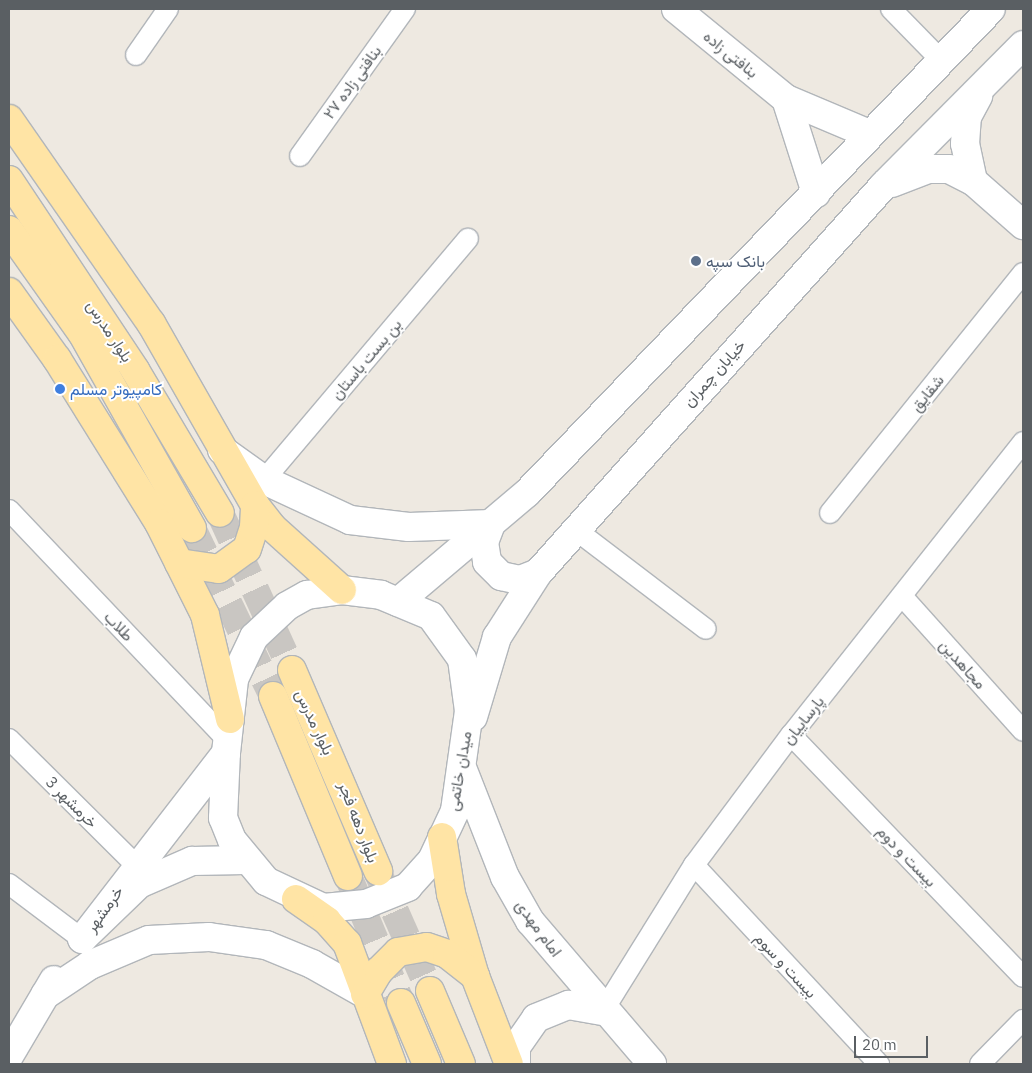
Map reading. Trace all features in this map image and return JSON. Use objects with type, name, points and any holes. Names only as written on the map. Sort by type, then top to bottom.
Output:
[{"type":"main road","name":"بنافتی زاده","points":[[676,9],[786,99],[868,134]]},
{"type":"main road","points":[[398,602],[527,493],[607,405],[816,193],[868,134],[991,9]]},
{"type":"main road","name":"خیابان چمران","points":[[466,742],[497,637],[538,573],[884,185],[1023,45]]},
{"type":"main road","points":[[973,181],[965,144],[967,117],[983,87]]},
{"type":"main road","points":[[786,99],[816,193]]},
{"type":"main road","points":[[9,119],[151,323],[254,505],[272,527],[342,590]]},
{"type":"main road","points":[[884,185],[928,169],[950,169],[973,181],[1023,225]]},
{"type":"main road","name":"بلوار مدرس","points":[[9,180],[135,370],[220,513]]},
{"type":"main road","name":"بلوار مدرس","points":[[9,230],[82,333],[192,528]]},
{"type":"main road","points":[[9,292],[57,359],[179,563],[205,615],[228,738]]},
{"type":"main road","points":[[222,450],[264,480],[350,520],[409,527],[491,524]]},
{"type":"main road","points":[[179,563],[220,569],[247,549],[254,527],[254,505]]},
{"type":"main road","points":[[491,524],[484,542],[487,562],[501,576],[520,580],[538,573]]},
{"type":"main road","name":"میدان خاتمی","points":[[342,590],[398,602],[431,616],[462,659],[469,711],[463,770],[455,812],[432,860],[408,887],[366,904],[323,908],[296,899],[266,881],[245,860],[223,818],[234,679],[254,637],[300,599],[342,590]]},
{"type":"main road","name":"بلوار مدرس","points":[[292,670],[309,715],[340,773]]},
{"type":"main road","name":"بلوار مدرس","points":[[273,696],[310,784]]},
{"type":"main road","name":"خرمشهر","points":[[82,939],[228,738]]},
{"type":"main road","name":"امام مهدی","points":[[463,770],[504,877],[530,921],[603,1011],[652,1064]]},
{"type":"main road","name":"بلوار دهه فجر","points":[[340,773],[378,871]]},
{"type":"main road","name":"بلوار دهه فجر","points":[[310,784],[348,876]]},
{"type":"main road","points":[[442,837],[451,894],[475,976],[509,1064]]},
{"type":"main road","name":"خرمشهر","points":[[82,939],[139,884],[192,861],[245,860]]},
{"type":"main road","points":[[296,899],[327,921],[347,944],[392,1064]]},
{"type":"main road","points":[[44,995],[90,965],[149,940],[209,937],[266,945],[312,964],[365,994]]},
{"type":"main road","points":[[11,1046],[82,939]]},
{"type":"main road","points":[[365,994],[379,971],[398,952],[427,947],[446,954],[475,976]]},
{"type":"main road","points":[[430,991],[461,1064]]},
{"type":"main road","points":[[401,1003],[427,1064]]},
{"type":"main road","points":[[516,1064],[516,1047],[536,1018],[568,1004],[603,1011]]},
{"type":"street","points":[[136,55],[168,9]]},
{"type":"street","name":"بنافتی زاده ۲۷","points":[[300,156],[405,9]]},
{"type":"street","points":[[890,9],[940,59]]},
{"type":"street","name":"بن بست باستان","points":[[264,480],[468,239]]},
{"type":"street","name":"شقایق","points":[[830,513],[1023,273]]},
{"type":"street","name":"پارساییان","points":[[603,1011],[694,865],[791,735],[1023,442]]},
{"type":"street","name":"طلاب","points":[[9,510],[228,738]]},
{"type":"street","points":[[576,530],[706,629]]},
{"type":"street","name":"مجاهدین","points":[[902,596],[1023,731]]},
{"type":"street","name":"بیست و دوم","points":[[791,735],[1023,977]]},
{"type":"street","name":"خرمشهر 3","points":[[9,739],[136,865]]},
{"type":"street","name":"بیست و سوم","points":[[694,865],[879,1064]]},
{"type":"street","points":[[9,884],[82,939]]},
{"type":"street","points":[[980,1064],[1023,1020]]},
{"type":"tunnel","points":[[220,513],[292,670]]},
{"type":"tunnel","points":[[192,528],[273,696]]},
{"type":"tunnel","points":[[378,873],[430,991]]},
{"type":"tunnel","points":[[348,876],[401,1003]]},
{"type":"place","name":"بانک سپه","points":[[696,261]]},
{"type":"place","name":"کامپیوتر مسلم","points":[[60,389]]}]
